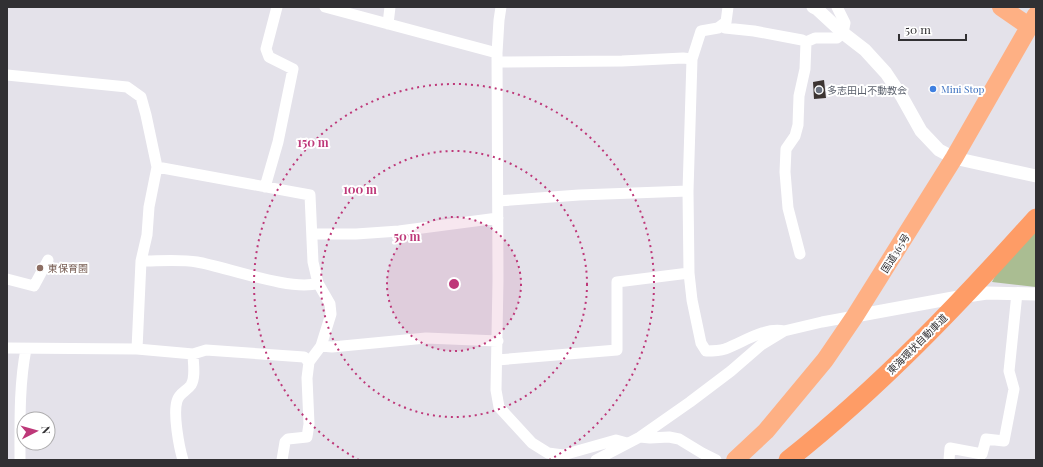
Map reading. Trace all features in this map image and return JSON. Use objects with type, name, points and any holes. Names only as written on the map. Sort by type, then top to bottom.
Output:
[{"type":"highway","points":[[1001,7],[1033,21]]},
{"type":"highway","name":"国道365号","points":[[735,460],[766,431],[825,360],[855,316],[954,158],[1033,21]]},
{"type":"highway","name":"東海環状自動車道","points":[[788,460],[893,369],[980,280],[1036,218]]},
{"type":"street","points":[[265,187],[278,142],[293,69],[269,57],[266,49],[278,7]]},
{"type":"street","points":[[325,7],[388,24],[497,58],[622,61],[683,58],[692,59]]},
{"type":"street","points":[[388,24],[390,7]]},
{"type":"street","points":[[501,7],[497,58],[498,341],[496,390],[499,407],[532,442],[548,453],[563,455],[616,440],[627,443]]},
{"type":"street","points":[[728,7],[726,22],[718,28],[701,31],[692,59],[688,191],[689,273],[692,300],[701,343],[706,352],[724,350],[776,329],[784,331]]},
{"type":"street","points":[[813,7],[865,50],[886,73],[902,96],[921,131],[939,150],[954,158],[1036,176]]},
{"type":"street","points":[[722,25],[725,28],[754,31],[806,42],[815,38],[837,38],[843,33],[844,23],[837,7]]},
{"type":"street","points":[[800,254],[788,208],[785,172],[786,149],[795,136],[798,125],[799,96],[806,69],[806,42]]},
{"type":"street","points":[[7,75],[127,87],[141,97],[156,167],[147,235],[141,261],[137,349]]},
{"type":"street","points":[[156,167],[310,195],[313,262],[318,283],[330,304],[331,314],[321,346],[309,362],[307,378],[309,424],[307,437],[288,439],[285,442],[282,460]]},
{"type":"street","points":[[498,201],[578,195],[612,195],[688,191]]},
{"type":"street","points":[[312,234],[356,234],[399,231],[498,218]]},
{"type":"street","points":[[7,279],[34,286],[48,260]]},
{"type":"street","points":[[141,261],[196,262],[280,282],[310,286],[318,283]]},
{"type":"street","points":[[497,360],[617,350],[617,282],[689,273]]},
{"type":"street","points":[[596,460],[640,436],[720,380],[761,345],[784,331],[822,322],[987,293],[1036,294]]},
{"type":"street","points":[[949,460],[950,448],[982,454],[986,439],[1004,441],[1014,389],[1009,371],[1017,293]]},
{"type":"street","points":[[321,346],[332,347],[426,338],[498,341]]},
{"type":"street","points":[[7,348],[137,349],[193,354],[206,350],[297,357],[304,358],[309,362]]},
{"type":"street","points":[[20,460],[20,412],[26,349]]},
{"type":"street","points":[[183,460],[179,445],[176,419],[177,401],[182,392],[191,385],[193,378],[193,354]]},
{"type":"street","points":[[640,436],[650,438],[669,437],[679,439],[716,460]]},
{"type":"green space","points":[[1036,223],[1036,287],[992,282],[1004,258]]},
{"type":"building","name":"多志田山不動教会","points":[[824,80],[826,98],[814,99],[813,82]]},
{"type":"place","name":"Mini Stop","points":[[933,89]]},
{"type":"place","name":"多志田山不動教会","points":[[819,90]]},
{"type":"place","name":"東保育園","points":[[40,268]]}]
